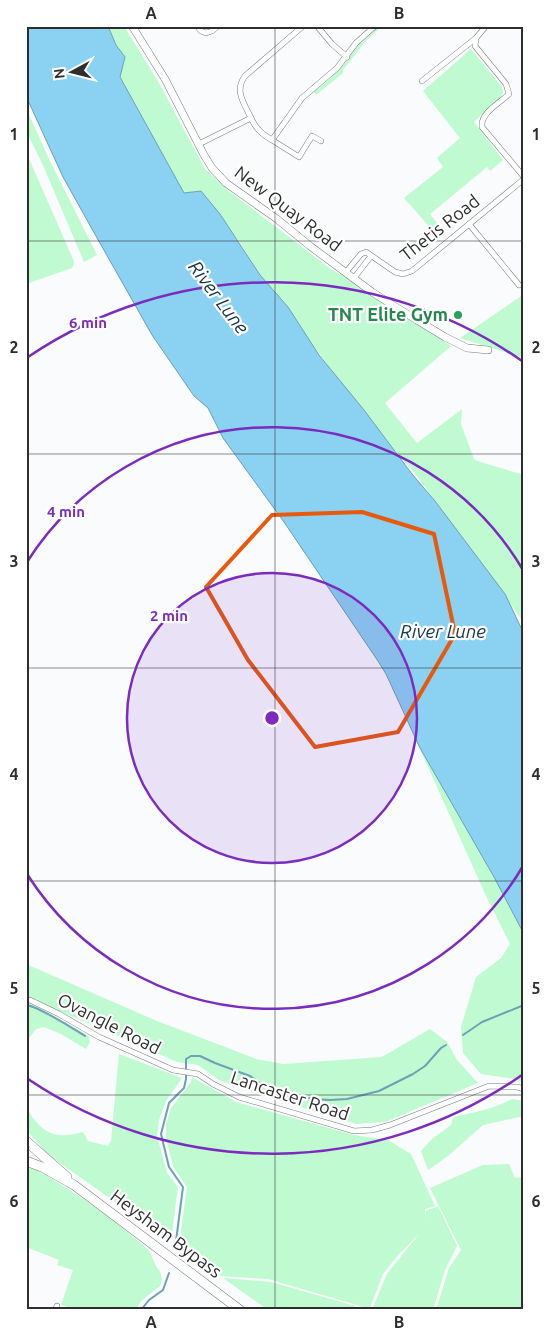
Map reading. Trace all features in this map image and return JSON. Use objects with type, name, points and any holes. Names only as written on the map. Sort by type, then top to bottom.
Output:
[{"type":"highway","name":"Heysham Bypass","points":[[26,1141],[74,1185]]},
{"type":"highway","name":"Heysham Bypass","points":[[26,1161],[42,1167],[74,1185],[240,1310]]},
{"type":"street","name":"New Quay Road","points":[[132,26],[164,79],[212,168],[226,182],[310,246],[394,306],[445,338],[467,348],[488,350]]},
{"type":"street","points":[[197,26],[206,33],[218,26]]},
{"type":"street","points":[[303,26],[246,76],[241,82],[240,95],[256,128],[299,157],[312,136],[321,141]]},
{"type":"street","points":[[317,26],[332,44],[347,57]]},
{"type":"street","points":[[272,140],[302,98],[337,68],[356,43],[374,26]]},
{"type":"street","points":[[422,81],[476,38],[486,26]]},
{"type":"street","points":[[476,38],[475,46],[506,84],[509,94],[485,115],[481,122],[482,127],[524,178]]},
{"type":"street","points":[[198,144],[251,118]]},
{"type":"street","name":"Thetis Road","points":[[346,272],[361,254],[366,252],[395,272],[403,274],[412,271],[524,178]]},
{"type":"street","points":[[469,224],[519,285]]},
{"type":"street","name":"Thetis Road","points":[[354,278],[371,256]]},
{"type":"street","name":"Ovangle Road","points":[[28,998],[99,1037],[176,1071],[194,1072]]},
{"type":"street","name":"Lancaster Road","points":[[194,1072],[239,1097],[354,1131],[372,1130],[390,1125],[489,1086],[524,1089]]},
{"type":"highlighted area","points":[[362,512],[434,534],[455,634],[398,732],[315,747],[248,660],[206,587],[272,515]]},
{"type":"green space","points":[[108,26],[124,26],[159,83],[205,169],[229,191],[332,270],[349,278],[451,346],[385,403],[417,443],[462,409],[461,424],[474,459],[524,475],[524,623],[414,472],[364,413],[260,275],[241,244],[201,191],[184,194],[120,77],[124,57],[116,45]]},
{"type":"green space","points":[[378,26],[382,26],[364,43],[343,70],[343,73],[316,95],[313,91],[333,76],[359,43],[362,43]]},
{"type":"green space","points":[[471,49],[502,87],[503,93],[501,97],[474,122],[503,160],[490,171],[487,167],[430,214],[440,227],[434,232],[404,198],[443,167],[437,158],[460,138],[423,91]]},
{"type":"green space","points":[[26,62],[524,750],[524,1083],[515,1079],[481,1074],[463,1053],[461,1027],[476,977],[501,958],[510,944],[488,900],[386,674],[284,522],[223,438],[208,408],[194,396],[152,335],[63,177],[26,96]]},
{"type":"green space","points":[[26,108],[48,157],[97,255],[84,262],[42,163],[26,131]]},
{"type":"green space","points":[[26,152],[74,264],[72,268],[26,284]]},
{"type":"green space","points":[[524,294],[524,358],[460,338]]},
{"type":"green space","points":[[26,964],[157,1021],[256,1059],[283,1064],[382,1057],[430,1029],[447,1042],[457,1060],[478,1083],[385,1122],[356,1124],[242,1089],[219,1080],[198,1065],[177,1062],[61,1012],[26,995]]},
{"type":"green space","points":[[26,1001],[88,1035],[90,1042],[86,1049],[61,1034],[44,1027],[36,1029],[26,1042]]},
{"type":"green space","points":[[119,1054],[182,1078],[166,1101],[159,1120],[157,1136],[167,1173],[178,1187],[171,1241],[47,1154],[26,1129],[26,1107],[37,1123],[49,1132],[64,1135],[83,1132],[88,1141],[108,1146],[111,1141]]},
{"type":"green space","points":[[192,1077],[236,1102],[354,1135],[388,1140],[411,1154],[435,1206],[425,1209],[426,1219],[426,1211],[438,1206],[457,1246],[445,1270],[433,1310],[372,1310],[387,1274],[419,1234],[398,1255],[383,1274],[369,1310],[268,1279],[219,1276],[179,1246],[187,1187],[174,1168],[166,1139],[166,1124],[171,1108],[191,1082]]},
{"type":"green space","points":[[512,1099],[524,1101],[524,1116],[483,1125],[448,1156],[428,1170],[421,1151],[432,1139],[451,1125],[453,1117],[491,1108]]},
{"type":"green space","points":[[509,1164],[515,1178],[524,1177],[524,1310],[436,1310],[449,1268],[461,1250],[430,1188],[483,1165]]},
{"type":"green space","points":[[33,1168],[92,1205],[148,1250],[160,1271],[162,1279],[160,1286],[141,1301],[136,1310],[77,1310],[61,1305],[73,1270],[57,1265],[59,1260],[26,1247],[26,1169]]},
{"type":"green space","points":[[223,1278],[271,1282],[355,1306],[361,1310],[268,1310]]},
{"type":"water","name":"River Lune","points":[[26,26],[108,26],[116,45],[125,57],[120,77],[184,193],[201,191],[220,214],[260,275],[288,307],[319,355],[435,501],[505,594],[524,634],[524,934],[494,877],[420,748],[386,674],[284,522],[223,438],[208,408],[194,396],[152,335],[63,177],[26,96]]},
{"type":"waterway","points":[[26,1005],[47,1014],[85,1036]]},
{"type":"waterway","points":[[463,1035],[482,1022],[524,1005]]},
{"type":"waterway","points":[[174,1244],[176,1241],[183,1187],[169,1167],[161,1134],[169,1103],[184,1088],[186,1059],[191,1056],[200,1056],[250,1076],[268,1086],[312,1099],[330,1100],[347,1099],[379,1091],[425,1066],[446,1045]]},
{"type":"waterway","points":[[141,1310],[149,1300],[163,1290],[169,1273]]},
{"type":"place","name":"TNT Elite Gym","points":[[458,315]]}]
